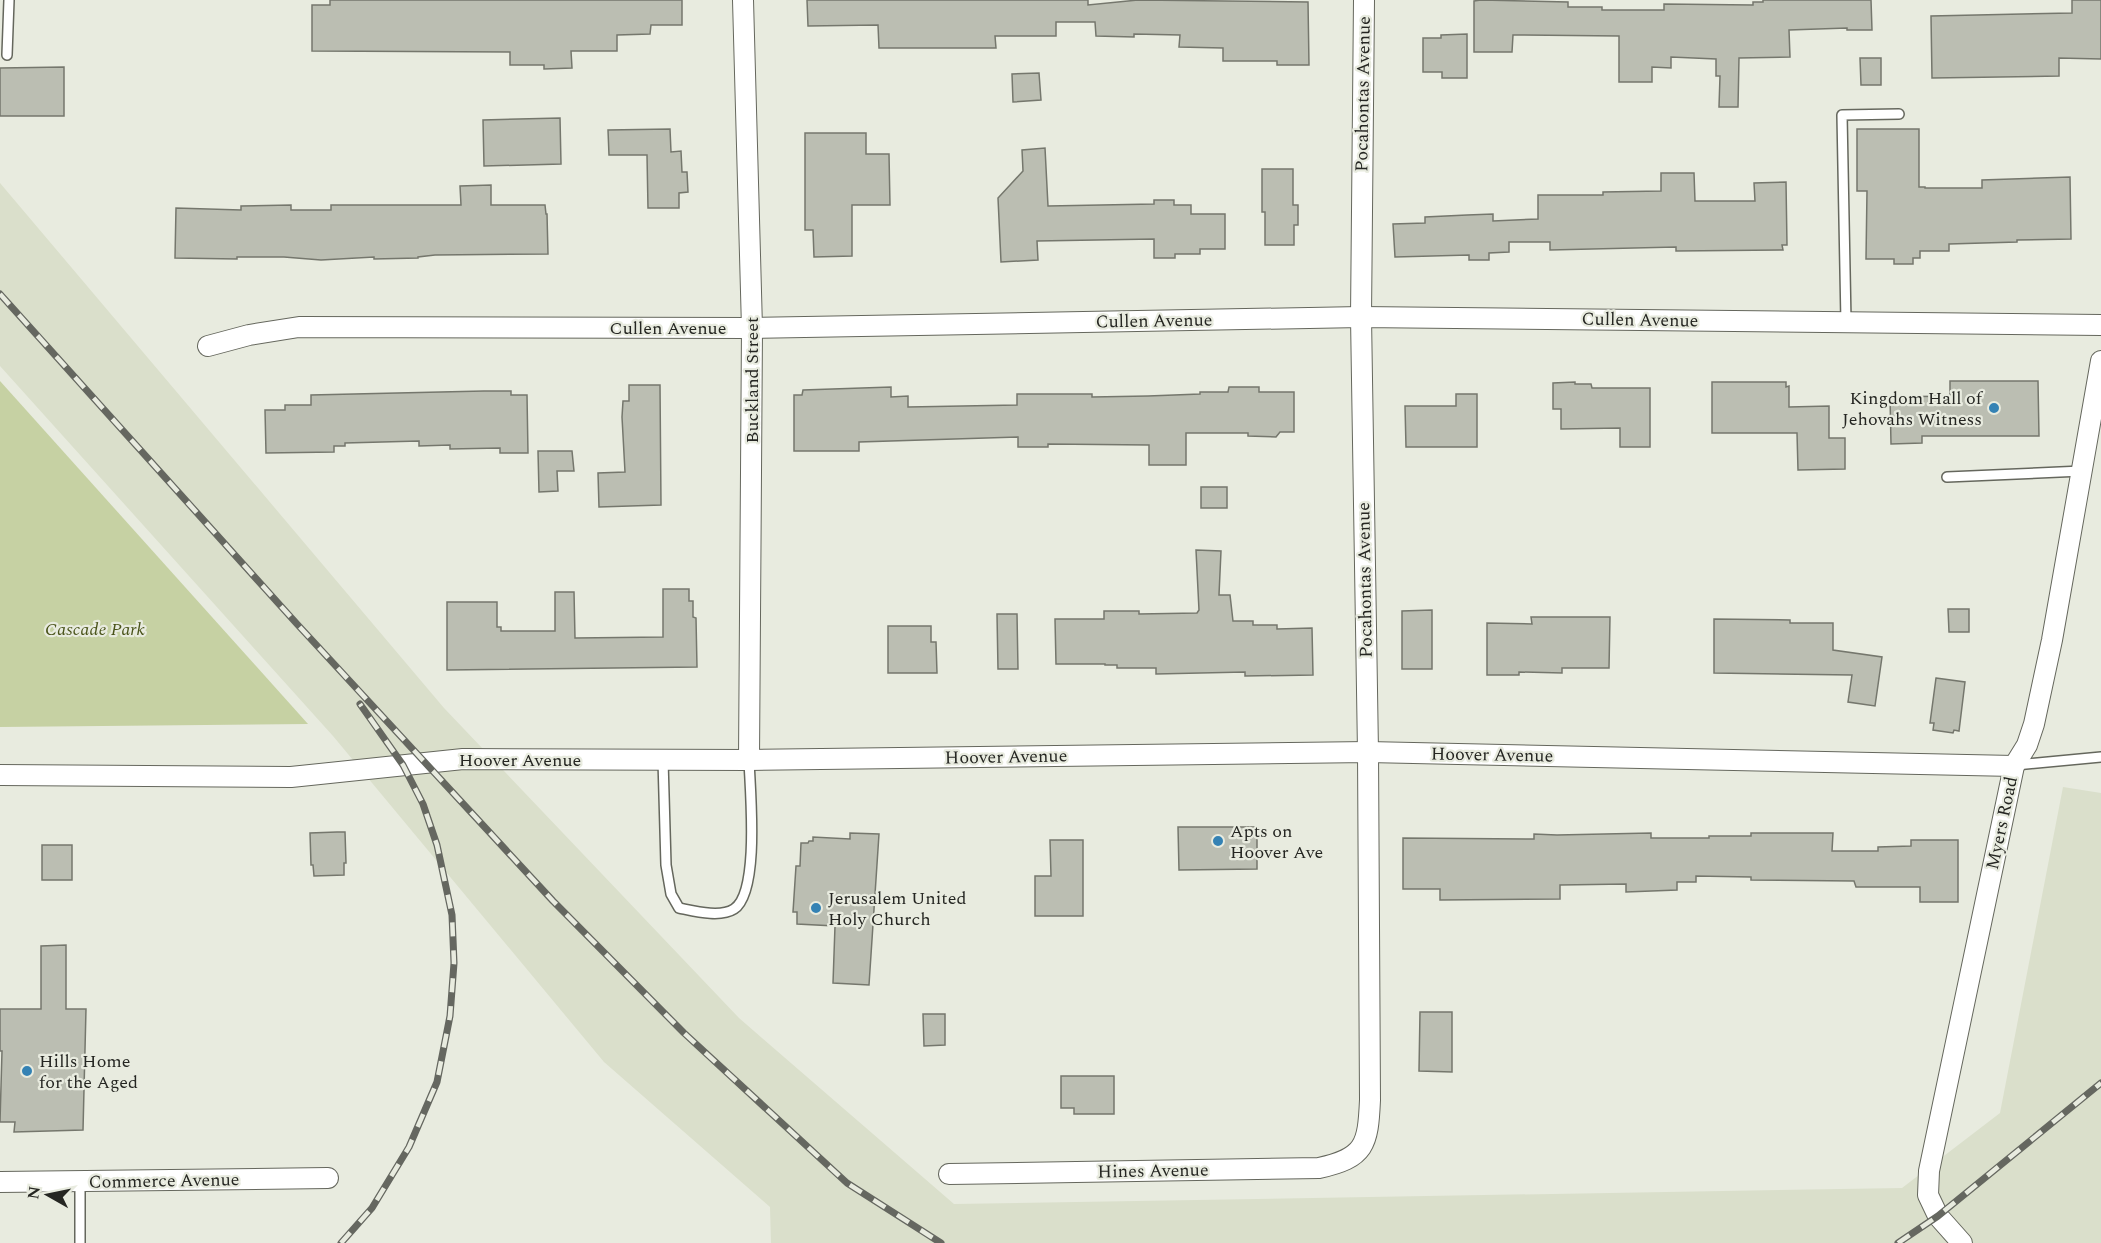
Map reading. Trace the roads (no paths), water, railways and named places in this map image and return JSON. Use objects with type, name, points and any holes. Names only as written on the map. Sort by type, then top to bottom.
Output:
[{"type":"street","name":"Buckland Street","points":[[742,0],[752,328],[749,760]]},
{"type":"street","name":"Pocahontas Avenue","points":[[1355,1155],[1369,1131],[1370,1100],[1368,752],[1361,317],[1364,0]]},
{"type":"street","name":"Cullen Avenue","points":[[208,346],[249,335],[299,327],[752,328],[1361,317],[2101,325]]},
{"type":"street","name":"Myers Road","points":[[1962,1243],[1938,1216],[1928,1195],[1929,1171],[2014,766],[2027,745],[2034,724],[2052,640],[2101,361]]},
{"type":"street","name":"Hoover Avenue","points":[[0,775],[279,778],[464,759],[749,760],[1368,752],[2014,766]]},
{"type":"street","name":"Hines Avenue","points":[[949,1174],[1319,1168],[1341,1163],[1355,1155]]},
{"type":"street","name":"Commerce Avenue","points":[[0,1182],[328,1178]]},
{"type":"lane","points":[[7,55],[9,0]]},
{"type":"lane","points":[[1846,322],[1842,115],[1899,114]]},
{"type":"lane","points":[[1947,477],[2082,471]]},
{"type":"lane","points":[[2014,766],[2101,757]]},
{"type":"lane","points":[[663,760],[666,865],[671,894],[680,908],[705,914],[733,910],[744,898],[749,877],[751,844],[749,760]]},
{"type":"lane","points":[[80,1182],[80,1243]]},
{"type":"railway","points":[[0,294],[297,624],[553,901],[684,1033],[847,1183],[941,1243]]},
{"type":"railway","points":[[341,1243],[372,1208],[409,1147],[437,1082],[450,1016],[454,963],[452,915],[437,845],[423,804],[403,765],[360,704]]},
{"type":"railway","points":[[1898,1243],[1938,1216],[2101,1083]]},
{"type":"place","name":"Kingdom Hall of Jehovahs Witness","points":[[1994,408]]},
{"type":"place","name":"Apts on Hoover Ave","points":[[1218,841]]},
{"type":"place","name":"Jerusalem United Holy Church","points":[[816,908]]},
{"type":"place","name":"Hills Home for the Aged","points":[[27,1071]]},
{"type":"park label","name":"Cascade Park","points":[[95,629]]}]
